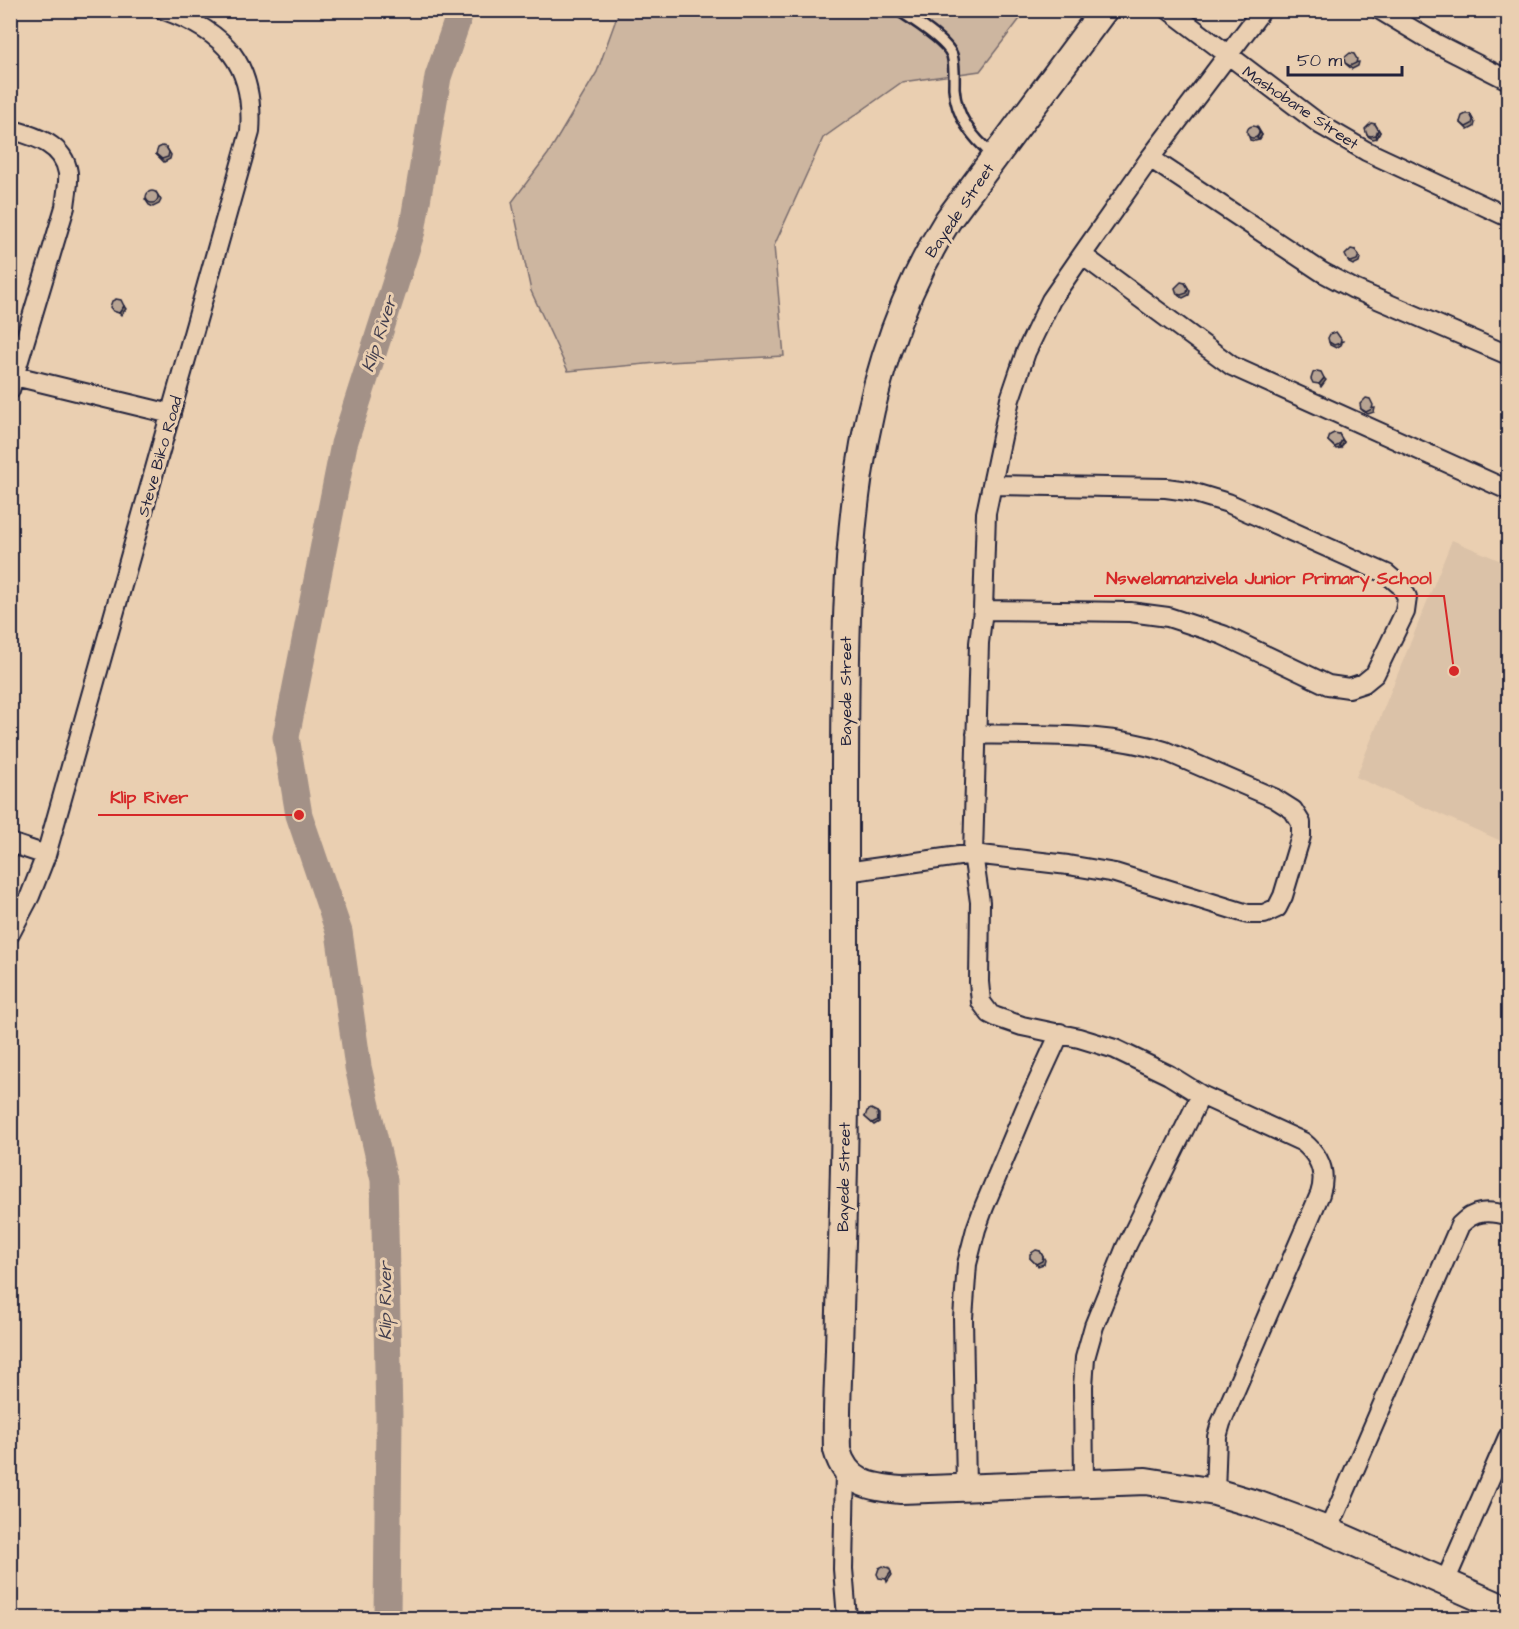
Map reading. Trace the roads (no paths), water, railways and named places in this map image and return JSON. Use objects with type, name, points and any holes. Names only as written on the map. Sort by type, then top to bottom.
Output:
[{"type":"street","name":"Steve Biko Road","points":[[10,934],[30,896],[46,855],[247,143],[251,100],[243,72],[230,51],[204,28],[164,10]]},
{"type":"street","name":"Bayede Street","points":[[845,1470],[839,1458],[836,1442],[845,1119],[845,623],[855,489],[867,423],[891,339],[921,266],[948,220],[1104,10]]},
{"type":"street","name":"Mashobane Street","points":[[1169,10],[1321,125],[1366,151],[1509,217]]},
{"type":"street","points":[[1215,1492],[1217,1437],[1221,1423],[1320,1194],[1324,1178],[1318,1159],[1303,1142],[1201,1095],[1169,1075],[1115,1049],[1060,1033],[1022,1026],[990,1014],[981,1002],[979,982],[980,902],[973,854],[976,734],[986,513],[1010,399],[1026,352],[1051,300],[1082,255],[1150,158],[1262,10]]},
{"type":"street","points":[[1380,10],[1435,44],[1509,80]]},
{"type":"street","points":[[10,129],[48,143],[65,162],[68,171],[64,207],[13,383],[171,414]]},
{"type":"street","points":[[1150,158],[1322,273],[1354,289],[1509,355]]},
{"type":"street","points":[[1082,255],[1232,366],[1509,490]]},
{"type":"street","points":[[983,610],[1130,612],[1168,617],[1223,635],[1328,685],[1349,688],[1364,683],[1375,674],[1405,612],[1407,597],[1401,586],[1387,574],[1208,496],[1166,488],[992,485]]},
{"type":"street","points":[[846,879],[973,854],[1115,873],[1248,914],[1264,914],[1277,908],[1283,896],[1301,836],[1301,823],[1293,810],[1274,798],[1156,748],[1104,739],[976,734]]},
{"type":"street","points":[[10,843],[46,855]]},
{"type":"street","points":[[966,1486],[963,1318],[967,1264],[984,1207],[1060,1033]]},
{"type":"street","points":[[1084,1483],[1083,1386],[1086,1358],[1094,1326],[1126,1247],[1201,1095]]},
{"type":"street","points":[[1328,1531],[1460,1226],[1467,1218],[1485,1211],[1509,1216]]},
{"type":"street","points":[[1445,1582],[1509,1437]]},
{"type":"street","points":[[845,1470],[858,1480],[878,1487],[901,1490],[966,1486],[1146,1482],[1215,1492],[1259,1504],[1328,1531],[1509,1610]]},
{"type":"street","points":[[845,1470],[843,1569],[847,1618]]},
{"type":"lane","points":[[898,10],[930,34],[952,55],[956,98],[962,120],[973,136],[995,157]]},
{"type":"waterway","name":"Klip River","points":[[387,1618],[389,1417],[384,1180],[358,1067],[339,932],[299,815],[286,737],[344,444],[412,231],[438,77],[461,10]]},
{"type":"place","name":"Nswelamanzivela Junior Primary School","points":[[1454,671]]},
{"type":"place","name":"Klip River","points":[[299,815]]}]
